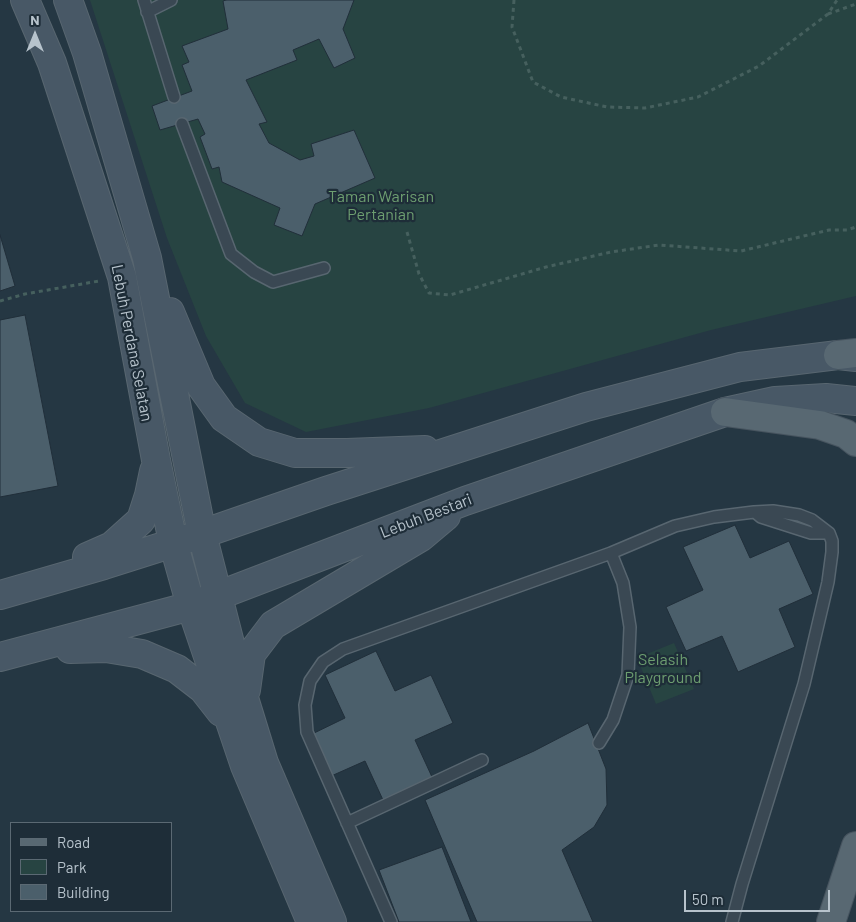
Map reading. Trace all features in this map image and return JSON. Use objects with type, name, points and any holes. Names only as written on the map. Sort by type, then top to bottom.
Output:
[{"type":"main road","name":"Lebuh Perdana Selatan","points":[[25,0],[52,63],[122,277],[156,460],[173,542],[190,606],[256,792],[311,922]]},
{"type":"main road","name":"Lebuh Perdana Selatan","points":[[68,0],[87,53],[146,258],[202,534],[244,698],[264,764],[332,922]]},
{"type":"main road","points":[[146,258],[201,386],[224,418],[259,442],[295,453],[347,453],[458,448]]},
{"type":"main road","points":[[0,593],[104,565],[202,534],[586,407],[740,367],[850,355]]},
{"type":"main road","name":"Lebuh Bestari","points":[[0,657],[190,606],[465,501],[724,412],[775,401],[826,398],[856,402]]},
{"type":"main road","points":[[724,412],[820,425],[846,434],[856,442]]},
{"type":"main road","points":[[0,593],[112,546],[141,520],[156,460]]},
{"type":"main road","points":[[244,698],[251,654],[274,625],[422,537],[465,501]]},
{"type":"main road","points":[[28,650],[106,648],[142,654],[177,669],[202,689],[231,725]]},
{"type":"main road","points":[[831,922],[856,846]]},
{"type":"lane","points":[[144,0],[174,98]]},
{"type":"lane","points":[[147,12],[171,0]]},
{"type":"lane","points":[[182,124],[231,254],[254,272],[273,282],[324,268]]},
{"type":"lane","points":[[391,922],[308,732],[305,705],[310,681],[323,662],[343,648],[611,553],[675,526],[714,517],[773,511],[799,515],[812,520],[829,533],[832,541],[832,552],[828,582],[806,675],[732,922]]},
{"type":"lane","points":[[599,743],[614,720],[628,675],[630,627],[623,584],[611,553]]},
{"type":"lane","points":[[347,823],[482,760]]},
{"type":"path","points":[[514,0],[512,27],[532,82],[561,98],[607,107],[645,108],[698,98],[759,66],[828,14],[856,4]]},
{"type":"path","points":[[828,14],[837,0]]},
{"type":"path","points":[[406,232],[419,274],[429,293],[450,295],[610,252],[659,245],[741,251],[829,230],[847,230],[856,227]]},
{"type":"path","points":[[0,301],[25,294],[122,277]]},
{"type":"green space","name":"Taman Warisan Pertanian","points":[[90,0],[856,0],[856,296],[711,330],[429,408],[306,432],[245,403],[206,336],[167,238]]},
{"type":"green space","name":"Selasih Playground","points":[[674,643],[694,689],[656,704],[637,658]]},
{"type":"building","points":[[354,0],[343,29],[355,58],[334,68],[319,39],[293,50],[297,60],[246,80],[267,122],[259,124],[269,143],[300,160],[314,156],[311,144],[354,130],[375,178],[315,204],[302,236],[274,225],[280,208],[222,182],[219,167],[212,169],[200,137],[205,134],[198,119],[160,130],[152,106],[192,91],[182,65],[189,62],[182,46],[228,29],[223,1]]},
{"type":"building","points":[[0,235],[15,286],[0,291]]},
{"type":"building","points":[[25,315],[58,486],[0,497],[0,320]]},
{"type":"building","points":[[735,525],[750,558],[789,541],[813,594],[779,609],[795,647],[738,672],[722,636],[686,651],[666,607],[703,590],[683,547]]},
{"type":"building","points":[[376,651],[395,691],[431,675],[453,723],[415,740],[432,777],[383,800],[365,761],[329,777],[310,735],[345,718],[325,675]]},
{"type":"building","points":[[588,723],[606,769],[607,805],[594,827],[562,850],[593,922],[477,922],[425,800],[534,751]]},
{"type":"building","points":[[442,847],[471,922],[399,922],[379,870]]}]
